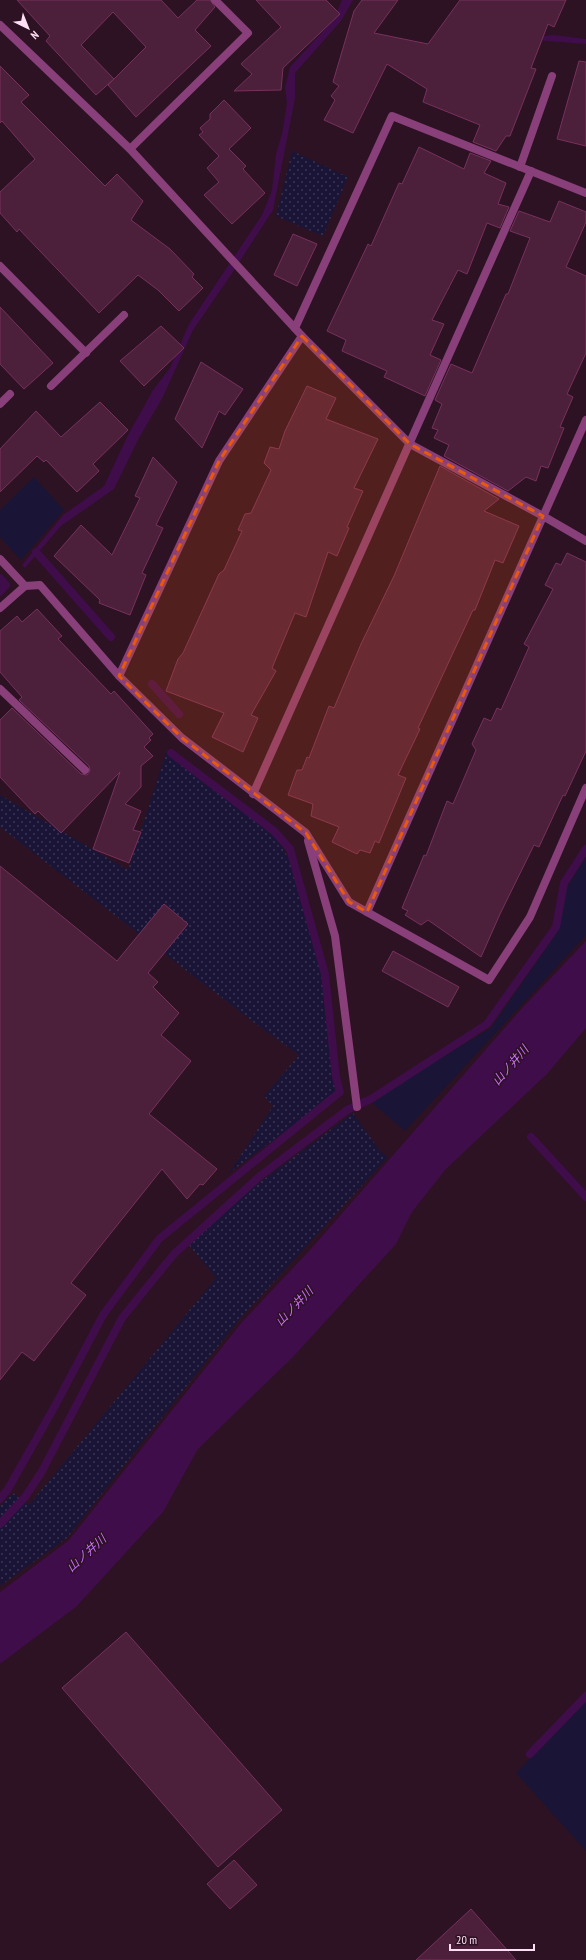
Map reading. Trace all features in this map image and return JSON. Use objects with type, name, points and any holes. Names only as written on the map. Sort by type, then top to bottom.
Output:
[{"type":"street","points":[[130,149],[248,33],[216,0]]},
{"type":"street","points":[[0,25],[130,149],[302,336],[410,444],[586,540]]},
{"type":"street","points":[[520,167],[552,76]]},
{"type":"street","points":[[295,328],[392,116],[586,193]]},
{"type":"street","points":[[253,794],[531,171]]},
{"type":"street","points":[[0,266],[86,352]]},
{"type":"street","points":[[51,386],[124,315]]},
{"type":"street","points":[[119,676],[219,461],[302,336]]},
{"type":"street","points":[[0,404],[10,394]]},
{"type":"street","points":[[367,912],[586,420]]},
{"type":"street","points":[[0,559],[25,586]]},
{"type":"street","points":[[0,608],[25,586],[40,585],[119,676],[182,738],[253,794],[306,833],[349,902],[489,980],[530,917],[586,788]]},
{"type":"street","points":[[0,690],[85,770]]},
{"type":"street","points":[[306,833],[335,936],[357,1107]]},
{"type":"highlighted area","points":[[302,336],[410,444],[543,516],[367,912],[349,902],[306,833],[182,738],[119,676],[219,461]]},
{"type":"shaded area","points":[[292,151],[348,177],[323,236],[276,216]]},
{"type":"shaded area","points":[[34,477],[64,510],[21,560],[0,537],[0,510]]},
{"type":"shaded area","points":[[167,750],[278,839],[298,876],[325,984],[338,1092],[229,1173],[273,1106],[264,1096],[299,1055],[252,1021],[0,827],[0,795],[128,870]]},
{"type":"shaded area","points":[[586,857],[586,935],[405,1131],[370,1101],[491,1028],[558,931],[568,886]]},
{"type":"shaded area","points":[[353,1113],[380,1151],[388,1157],[238,1321],[67,1538],[0,1586],[0,1506],[13,1493],[29,1505],[216,1278],[189,1245],[251,1189]]},
{"type":"shaded area","points":[[586,1702],[586,1851],[516,1773]]},
{"type":"water","points":[[342,0],[353,0],[341,21],[295,73],[295,98],[273,210],[193,330],[163,397],[139,438],[114,489],[61,526],[25,568],[22,565],[63,515],[104,486],[128,435],[153,390],[170,368],[189,324],[262,215],[272,190],[276,154],[282,134],[287,103],[285,88],[290,67],[334,19]]},
{"type":"water","points":[[554,35],[586,39],[586,44],[535,40],[542,36]]},
{"type":"water","name":"山ノ井川","points":[[586,941],[586,1028],[547,1074],[446,1169],[412,1212],[396,1244],[294,1356],[198,1449],[163,1512],[76,1607],[0,1664],[0,1592],[69,1540],[242,1322],[309,1251],[523,1007]]},
{"type":"building","points":[[17,0],[161,0],[178,18],[197,0],[210,0],[215,7],[195,30],[211,46],[136,117],[108,85],[114,79],[96,95],[46,41],[50,36]],"holes":[[[113,12],[146,47],[114,79],[81,45]]]},
{"type":"building","points":[[256,0],[326,0],[340,14],[283,68],[281,90],[234,91],[252,74],[241,64],[281,27]]},
{"type":"building","points":[[362,0],[398,0],[374,33],[428,44],[460,0],[566,0],[554,27],[548,24],[531,68],[536,69],[510,136],[506,136],[496,151],[473,142],[480,125],[423,102],[427,89],[387,64],[353,133],[324,120],[335,100],[331,96],[339,86],[333,82],[354,11]]},
{"type":"building","points":[[579,61],[586,62],[586,146],[557,139]]},
{"type":"building","points":[[0,66],[29,95],[21,102],[105,186],[117,174],[143,201],[131,220],[170,249],[194,274],[192,277],[203,288],[179,311],[158,290],[138,275],[99,313],[19,229],[17,232],[0,213],[0,192],[35,159],[2,121],[0,123]]},
{"type":"building","points":[[224,100],[251,128],[229,149],[246,166],[243,169],[265,193],[232,224],[204,195],[219,182],[207,168],[219,156],[199,135],[203,132],[200,128],[210,119],[210,114]]},
{"type":"building","points":[[419,147],[464,169],[470,153],[491,161],[484,173],[506,183],[498,204],[509,207],[500,228],[487,223],[467,274],[458,270],[432,320],[444,324],[430,355],[441,360],[425,396],[384,377],[387,371],[342,351],[346,340],[327,331],[368,244],[371,246],[399,183],[402,184]]},
{"type":"building","points":[[559,201],[586,212],[586,222],[566,267],[586,276],[586,353],[567,394],[573,397],[560,427],[564,428],[548,468],[541,466],[536,481],[526,477],[508,491],[444,456],[449,445],[434,438],[438,430],[432,428],[442,404],[435,400],[451,364],[472,373],[506,294],[508,294],[530,238],[510,231],[519,211],[550,222]]},
{"type":"building","points":[[293,234],[317,244],[297,286],[274,275]]},
{"type":"building","points":[[0,307],[53,363],[24,389],[0,364]]},
{"type":"building","points":[[161,326],[184,348],[144,386],[120,361]]},
{"type":"building","points":[[201,362],[243,389],[225,415],[219,411],[202,448],[175,419]]},
{"type":"building","points":[[307,386],[336,398],[326,419],[378,439],[354,488],[363,491],[347,527],[349,528],[337,556],[328,552],[306,617],[295,613],[272,668],[276,671],[251,715],[258,718],[243,752],[212,737],[224,713],[166,691],[178,659],[183,653],[219,574],[224,570],[242,531],[238,530],[245,514],[251,513],[271,470],[264,463],[270,447],[279,449],[285,431]]},
{"type":"building","points":[[100,402],[128,430],[93,464],[99,471],[77,492],[46,460],[44,462],[37,456],[0,492],[0,449],[36,411],[61,437]]},
{"type":"building","points":[[153,457],[177,482],[156,525],[163,528],[142,573],[146,575],[130,615],[99,603],[100,600],[54,556],[81,525],[112,555],[140,498],[135,496]]},
{"type":"building","points":[[440,466],[499,499],[484,511],[519,526],[503,563],[495,560],[475,610],[473,610],[418,728],[420,729],[398,775],[406,778],[379,843],[375,841],[370,853],[360,850],[357,854],[332,842],[339,827],[311,816],[313,804],[288,795],[297,770],[302,770],[307,757],[309,758],[329,706],[334,708],[361,644],[394,576]]},
{"type":"building","points":[[567,553],[586,562],[586,751],[565,796],[563,795],[539,847],[534,845],[500,914],[481,957],[428,920],[421,925],[405,915],[408,911],[402,908],[424,855],[426,856],[447,801],[453,804],[476,750],[472,744],[484,718],[491,721],[497,708],[501,710],[529,647],[524,644],[553,589],[545,585],[556,563],[561,565]]},
{"type":"building","points":[[37,609],[62,636],[58,639],[111,694],[114,691],[153,734],[149,738],[151,740],[144,747],[153,756],[141,766],[141,787],[125,804],[141,811],[133,830],[141,832],[129,863],[93,849],[120,772],[61,833],[38,811],[35,814],[0,777],[0,720],[12,708],[81,774],[87,775],[90,771],[89,766],[19,700],[22,697],[0,672],[0,631],[17,616],[22,622]]},
{"type":"building","points":[[0,866],[117,961],[164,904],[188,924],[148,973],[158,982],[153,987],[179,1013],[161,1035],[191,1061],[149,1114],[217,1169],[203,1185],[200,1184],[187,1199],[162,1169],[71,1283],[86,1295],[34,1361],[22,1352],[0,1380]]},
{"type":"building","points":[[393,951],[459,987],[448,1007],[382,971]]},
{"type":"building","points":[[126,1632],[282,1810],[218,1867],[62,1688]]},
{"type":"building","points":[[234,1860],[257,1885],[230,1909],[207,1884]]},
{"type":"building","points":[[471,1909],[516,1960],[416,1960]]},
{"type":"waterway","points":[[36,552],[111,637]]},
{"type":"waterway","points":[[0,578],[6,585],[0,592]]},
{"type":"waterway","points":[[152,684],[179,714]]},
{"type":"waterway","points":[[0,1499],[8,1489],[56,1404],[103,1315],[159,1239],[340,1092],[336,1077],[325,974],[290,849],[274,831],[171,753]]},
{"type":"waterway","points":[[0,1524],[25,1497],[41,1473],[122,1318],[174,1254],[260,1176],[347,1110],[371,1099],[487,1024],[556,927],[564,883],[586,849]]},
{"type":"waterway","points":[[531,1137],[586,1197]]},
{"type":"waterway","points":[[530,1754],[586,1696]]}]
